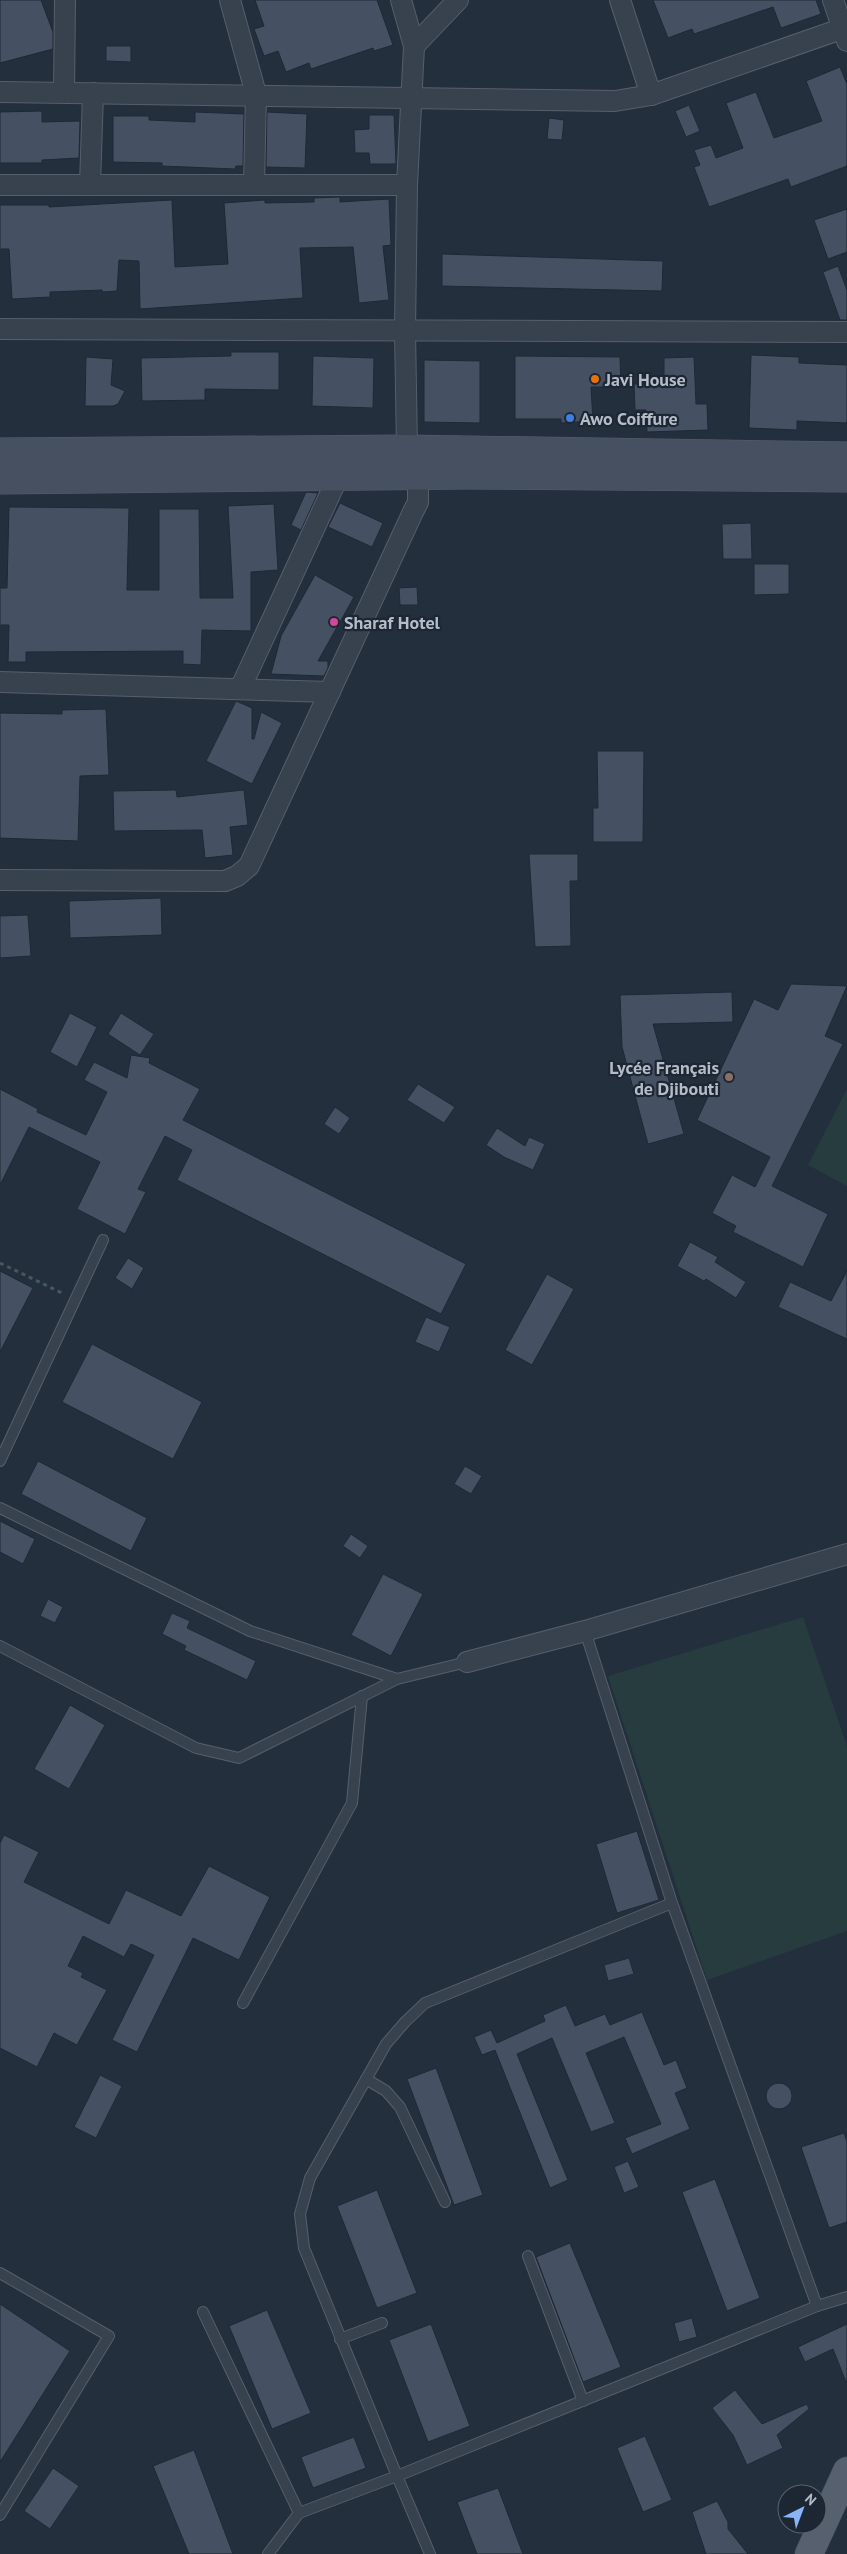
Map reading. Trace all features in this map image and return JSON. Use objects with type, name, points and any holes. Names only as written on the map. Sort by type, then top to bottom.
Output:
[{"type":"main road","points":[[809,2554],[847,2471]]},
{"type":"street","points":[[64,92],[65,0]]},
{"type":"street","points":[[230,0],[256,94],[254,185]]},
{"type":"street","points":[[0,880],[225,881],[237,876],[249,866],[418,502],[416,476],[407,449],[405,331],[407,185],[414,46],[401,0]]},
{"type":"street","points":[[414,46],[458,0]]},
{"type":"street","points":[[620,0],[651,95]]},
{"type":"street","points":[[0,92],[256,94],[615,101],[651,95],[846,32],[833,0]]},
{"type":"street","points":[[90,185],[93,93]]},
{"type":"street","points":[[0,185],[407,185]]},
{"type":"street","points":[[0,329],[847,332]]},
{"type":"street","points":[[0,452],[407,449],[847,456]]},
{"type":"street","points":[[0,480],[416,476],[847,478]]},
{"type":"street","points":[[241,687],[338,477]]},
{"type":"street","points":[[0,682],[241,687],[330,692]]},
{"type":"street","points":[[467,1662],[586,1631],[847,1554]]},
{"type":"lane","points":[[0,1461],[103,1240]]},
{"type":"lane","points":[[0,1508],[250,1631],[397,1679]]},
{"type":"lane","points":[[586,1631],[672,1904],[817,2306]]},
{"type":"lane","points":[[0,1646],[196,1748],[239,1758],[397,1679],[467,1662]]},
{"type":"lane","points":[[243,2003],[352,1804],[362,1696]]},
{"type":"lane","points":[[430,2554],[304,2248],[300,2214],[310,2178],[386,2044],[425,2003],[672,1904]]},
{"type":"lane","points":[[366,2079],[386,2091],[400,2106],[445,2202]]},
{"type":"lane","points":[[528,2256],[583,2401]]},
{"type":"lane","points":[[0,2273],[109,2336],[0,2515]]},
{"type":"lane","points":[[268,2554],[299,2513],[397,2476],[817,2306],[847,2297]]},
{"type":"lane","points":[[203,2312],[299,2513]]},
{"type":"lane","points":[[340,2339],[382,2323]]},
{"type":"path","points":[[0,1263],[74,1299]]},
{"type":"green space","points":[[847,1089],[847,1186],[808,1165]]},
{"type":"green space","points":[[803,1617],[847,1746],[847,1931],[707,1980],[608,1676]]},
{"type":"building","points":[[0,0],[41,0],[53,32],[53,49],[0,63]]},
{"type":"building","points":[[255,0],[377,0],[393,45],[374,51],[373,48],[311,69],[309,63],[286,72],[278,51],[264,56],[254,29],[264,26]]},
{"type":"building","points":[[653,0],[816,0],[821,14],[781,28],[773,7],[694,34],[692,29],[668,38]]},
{"type":"building","points":[[106,46],[131,46],[131,62],[106,61]]},
{"type":"building","points":[[840,67],[847,84],[847,166],[791,187],[788,179],[709,207],[694,167],[700,165],[694,150],[711,145],[716,158],[743,148],[726,103],[756,92],[774,138],[822,121],[806,81]]},
{"type":"building","points":[[689,105],[700,131],[686,137],[675,111]]},
{"type":"building","points":[[42,111],[42,122],[80,121],[79,158],[42,160],[42,163],[0,163],[0,112]]},
{"type":"building","points":[[195,112],[244,114],[243,166],[236,166],[235,169],[162,166],[162,163],[113,162],[113,116],[149,116],[149,120],[195,122]]},
{"type":"building","points":[[267,112],[307,114],[305,168],[266,167]]},
{"type":"building","points":[[369,115],[394,115],[396,164],[370,164],[369,153],[355,153],[354,130],[369,129]]},
{"type":"building","points":[[549,118],[564,120],[562,140],[547,139]]},
{"type":"building","points":[[340,197],[340,202],[389,199],[391,245],[383,246],[389,300],[359,303],[353,247],[300,248],[303,298],[140,309],[139,261],[119,260],[117,291],[50,292],[50,297],[12,299],[9,249],[0,249],[0,205],[49,205],[49,207],[172,200],[175,267],[228,264],[224,203],[265,200],[265,203],[314,202],[314,198]]},
{"type":"building","points":[[847,209],[847,252],[828,259],[814,220]]},
{"type":"building","points":[[442,254],[663,261],[662,291],[442,286]]},
{"type":"building","points":[[838,266],[847,290],[847,320],[840,320],[823,272]]},
{"type":"building","points":[[231,352],[279,352],[279,390],[205,389],[205,400],[142,401],[141,358],[231,356]]},
{"type":"building","points":[[751,355],[799,357],[799,363],[847,365],[847,423],[797,421],[797,430],[749,428]]},
{"type":"building","points":[[313,356],[374,358],[373,408],[312,406]]},
{"type":"building","points":[[515,356],[620,357],[621,387],[591,387],[593,421],[561,423],[561,419],[515,419]]},
{"type":"building","points":[[86,357],[113,359],[111,385],[125,391],[118,404],[113,406],[85,406]]},
{"type":"building","points":[[694,357],[696,404],[707,404],[708,430],[647,432],[646,410],[635,410],[634,384],[664,384],[664,358]]},
{"type":"building","points":[[424,360],[480,361],[480,423],[424,422]]},
{"type":"building","points":[[306,492],[318,493],[301,530],[291,525]]},
{"type":"building","points":[[340,503],[383,523],[372,547],[328,527]]},
{"type":"building","points":[[274,504],[278,570],[251,572],[251,631],[202,630],[201,665],[183,664],[183,651],[26,652],[26,662],[8,662],[9,625],[0,625],[0,588],[7,588],[9,507],[129,508],[127,590],[159,590],[159,509],[199,509],[200,598],[233,598],[228,506]]},
{"type":"building","points":[[751,523],[752,559],[723,559],[722,524]]},
{"type":"building","points":[[754,564],[789,564],[789,594],[754,595]]},
{"type":"building","points":[[315,575],[354,597],[318,661],[328,661],[328,668],[324,676],[271,674],[281,636]]},
{"type":"building","points":[[417,587],[418,605],[400,605],[399,588]]},
{"type":"building","points":[[236,701],[252,708],[252,739],[254,739],[261,712],[282,723],[252,784],[206,761]]},
{"type":"building","points":[[106,709],[109,775],[80,776],[78,841],[0,838],[0,713],[62,714],[62,710]]},
{"type":"building","points":[[597,751],[644,751],[643,842],[593,842],[593,808],[598,808]]},
{"type":"building","points":[[176,790],[177,797],[244,790],[248,825],[230,827],[233,855],[205,858],[202,830],[114,831],[113,791]]},
{"type":"building","points":[[529,854],[578,854],[578,881],[570,881],[571,946],[535,947]]},
{"type":"building","points":[[161,898],[162,935],[70,938],[69,901]]},
{"type":"building","points":[[28,915],[31,956],[0,958],[0,916]]},
{"type":"building","points":[[791,984],[847,986],[825,1036],[843,1044],[772,1186],[828,1214],[803,1267],[733,1232],[736,1226],[712,1213],[732,1175],[755,1187],[770,1157],[697,1120],[754,999],[778,1010]]},
{"type":"building","points":[[732,992],[733,1022],[653,1024],[684,1134],[648,1144],[622,1047],[620,995]]},
{"type":"building","points":[[70,1013],[97,1027],[77,1067],[50,1052]]},
{"type":"building","points":[[121,1013],[154,1034],[140,1055],[108,1034]]},
{"type":"building","points":[[131,1055],[150,1058],[149,1063],[200,1089],[183,1120],[466,1264],[441,1314],[177,1180],[192,1150],[165,1136],[138,1189],[146,1192],[125,1234],[77,1209],[100,1162],[29,1127],[0,1185],[0,1089],[38,1109],[37,1112],[86,1135],[107,1092],[84,1080],[94,1062],[127,1078]]},
{"type":"building","points":[[418,1084],[455,1107],[444,1123],[407,1100]]},
{"type":"building","points":[[335,1107],[350,1118],[339,1134],[324,1124]]},
{"type":"building","points":[[497,1128],[525,1146],[529,1137],[545,1144],[533,1170],[504,1157],[486,1145]]},
{"type":"building","points":[[690,1242],[718,1257],[715,1262],[746,1282],[736,1298],[706,1279],[704,1281],[677,1266]]},
{"type":"building","points":[[128,1258],[144,1268],[132,1289],[115,1278]]},
{"type":"building","points":[[0,1271],[33,1288],[0,1352]]},
{"type":"building","points":[[847,1271],[847,1339],[778,1307],[790,1282],[831,1301]]},
{"type":"building","points":[[547,1274],[574,1289],[532,1365],[505,1350]]},
{"type":"building","points":[[426,1317],[450,1327],[439,1352],[415,1342]]},
{"type":"building","points":[[92,1344],[202,1402],[173,1459],[62,1402]]},
{"type":"building","points":[[38,1461],[147,1518],[131,1551],[21,1494]]},
{"type":"building","points":[[465,1466],[482,1476],[471,1494],[454,1484]]},
{"type":"building","points":[[0,1521],[35,1539],[23,1564],[0,1552]]},
{"type":"building","points":[[351,1534],[368,1546],[360,1558],[343,1546]]},
{"type":"building","points":[[383,1574],[423,1594],[391,1656],[351,1635]]},
{"type":"building","points":[[48,1599],[63,1607],[55,1623],[40,1616]]},
{"type":"building","points":[[172,1613],[190,1621],[187,1628],[256,1661],[247,1680],[184,1650],[186,1646],[162,1634]]},
{"type":"building","points":[[70,1705],[105,1725],[69,1789],[34,1769]]},
{"type":"building","points":[[637,1831],[659,1900],[617,1913],[596,1844]]},
{"type":"building","points":[[4,1835],[39,1852],[24,1882],[109,1924],[126,1890],[181,1916],[209,1866],[270,1897],[239,1960],[193,1938],[137,2052],[112,2040],[154,1955],[131,1944],[124,1957],[83,1936],[68,1966],[83,1973],[81,1977],[107,1990],[77,2045],[54,2033],[37,2067],[0,2048],[0,1843]]},
{"type":"building","points":[[629,1958],[634,1974],[608,1981],[604,1965]]},
{"type":"building","points":[[566,2005],[575,2026],[605,2014],[610,2025],[642,2012],[664,2065],[676,2060],[687,2088],[675,2093],[690,2129],[632,2154],[625,2138],[661,2124],[624,2037],[586,2053],[615,2123],[591,2132],[552,2038],[517,2054],[568,2180],[550,2188],[495,2050],[482,2055],[474,2037],[491,2030],[497,2043],[545,2021],[543,2015]]},
{"type":"building","points":[[436,2068],[483,2195],[454,2205],[407,2079]]},
{"type":"building","points":[[100,2075],[122,2086],[96,2138],[74,2127]]},
{"type":"building","points":[[779,2083],[788,2087],[792,2096],[788,2105],[779,2109],[770,2105],[766,2096],[770,2087]]},
{"type":"building","points":[[844,2133],[847,2142],[847,2222],[829,2228],[801,2147]]},
{"type":"building","points":[[628,2161],[639,2187],[624,2193],[614,2167]]},
{"type":"building","points":[[715,2179],[760,2298],[727,2311],[682,2192]]},
{"type":"building","points":[[377,2190],[417,2293],[377,2308],[337,2206]]},
{"type":"building","points":[[570,2243],[621,2367],[583,2382],[536,2257]]},
{"type":"building","points":[[0,2304],[70,2351],[0,2462]]},
{"type":"building","points":[[267,2310],[311,2413],[272,2429],[229,2326]]},
{"type":"building","points":[[692,2318],[697,2337],[679,2342],[674,2323]]},
{"type":"building","points":[[431,2324],[470,2426],[428,2442],[389,2340]]},
{"type":"building","points":[[847,2324],[846,2382],[833,2349],[805,2362],[798,2347]]},
{"type":"building","points":[[735,2390],[762,2424],[807,2404],[809,2409],[777,2435],[783,2448],[747,2465],[733,2435],[712,2408]]},
{"type":"building","points":[[645,2436],[672,2500],[643,2512],[617,2448]]},
{"type":"building","points":[[354,2437],[366,2468],[313,2488],[301,2457]]},
{"type":"building","points":[[194,2450],[233,2554],[189,2554],[153,2466]]},
{"type":"building","points":[[53,2468],[79,2486],[50,2529],[24,2511]]},
{"type":"building","points":[[498,2488],[523,2554],[477,2554],[457,2502]]},
{"type":"building","points":[[717,2501],[728,2522],[728,2529],[748,2554],[706,2554],[692,2512]]},
{"type":"place","name":"Javi House","points":[[595,379]]},
{"type":"place","name":"Awo Coiffure","points":[[570,418]]},
{"type":"place","name":"Sharaf Hotel","points":[[334,622]]},
{"type":"place","name":"Lycée Français de Djibouti","points":[[729,1077]]}]
